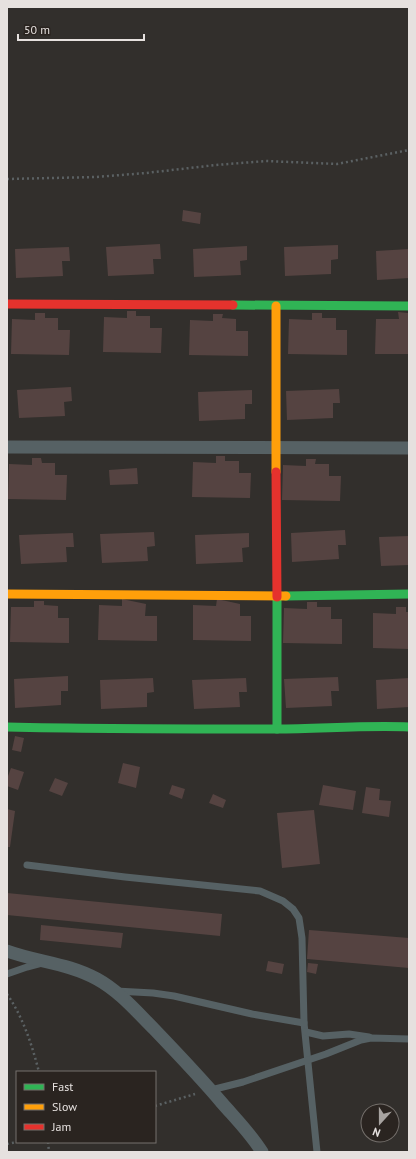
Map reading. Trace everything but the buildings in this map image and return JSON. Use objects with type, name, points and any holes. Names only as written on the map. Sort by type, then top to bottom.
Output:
[{"type":"street","points":[[7,304],[409,306]]},
{"type":"street","points":[[276,306],[277,729]]},
{"type":"street","points":[[7,447],[409,448]]},
{"type":"street","points":[[7,594],[277,596],[409,594]]},
{"type":"street","points":[[7,727],[117,729],[409,727]]},
{"type":"street","points":[[7,951],[76,969],[97,979],[116,991],[171,1046],[211,1090],[253,1138],[262,1152]]},
{"type":"lane","points":[[27,865],[260,891],[283,901],[293,909],[299,918],[302,938],[304,1023],[317,1152]]},
{"type":"lane","points":[[7,974],[48,962]]},
{"type":"lane","points":[[116,991],[174,996],[252,1014],[304,1023]]},
{"type":"lane","points":[[306,1032],[323,1036],[349,1034],[371,1038],[409,1039]]},
{"type":"lane","points":[[211,1090],[243,1082],[352,1043],[371,1038]]},
{"type":"path","points":[[7,179],[96,177],[266,161],[337,164],[409,150]]},
{"type":"path","points":[[7,994],[15,1006],[25,1028],[35,1054],[39,1071]]},
{"type":"path","points":[[156,1106],[211,1090]]},
{"type":"traffic: fast","points":[[233,305],[409,306]]},
{"type":"traffic: fast","points":[[286,596],[409,594]]},
{"type":"traffic: fast","points":[[277,597],[277,729]]},
{"type":"traffic: fast","points":[[7,727],[108,729],[276,729],[376,726],[409,727]]},
{"type":"traffic: slow","points":[[276,306],[276,472]]},
{"type":"traffic: slow","points":[[7,594],[286,596]]},
{"type":"traffic: jam","points":[[7,304],[233,305]]},
{"type":"traffic: jam","points":[[276,472],[277,597]]}]
